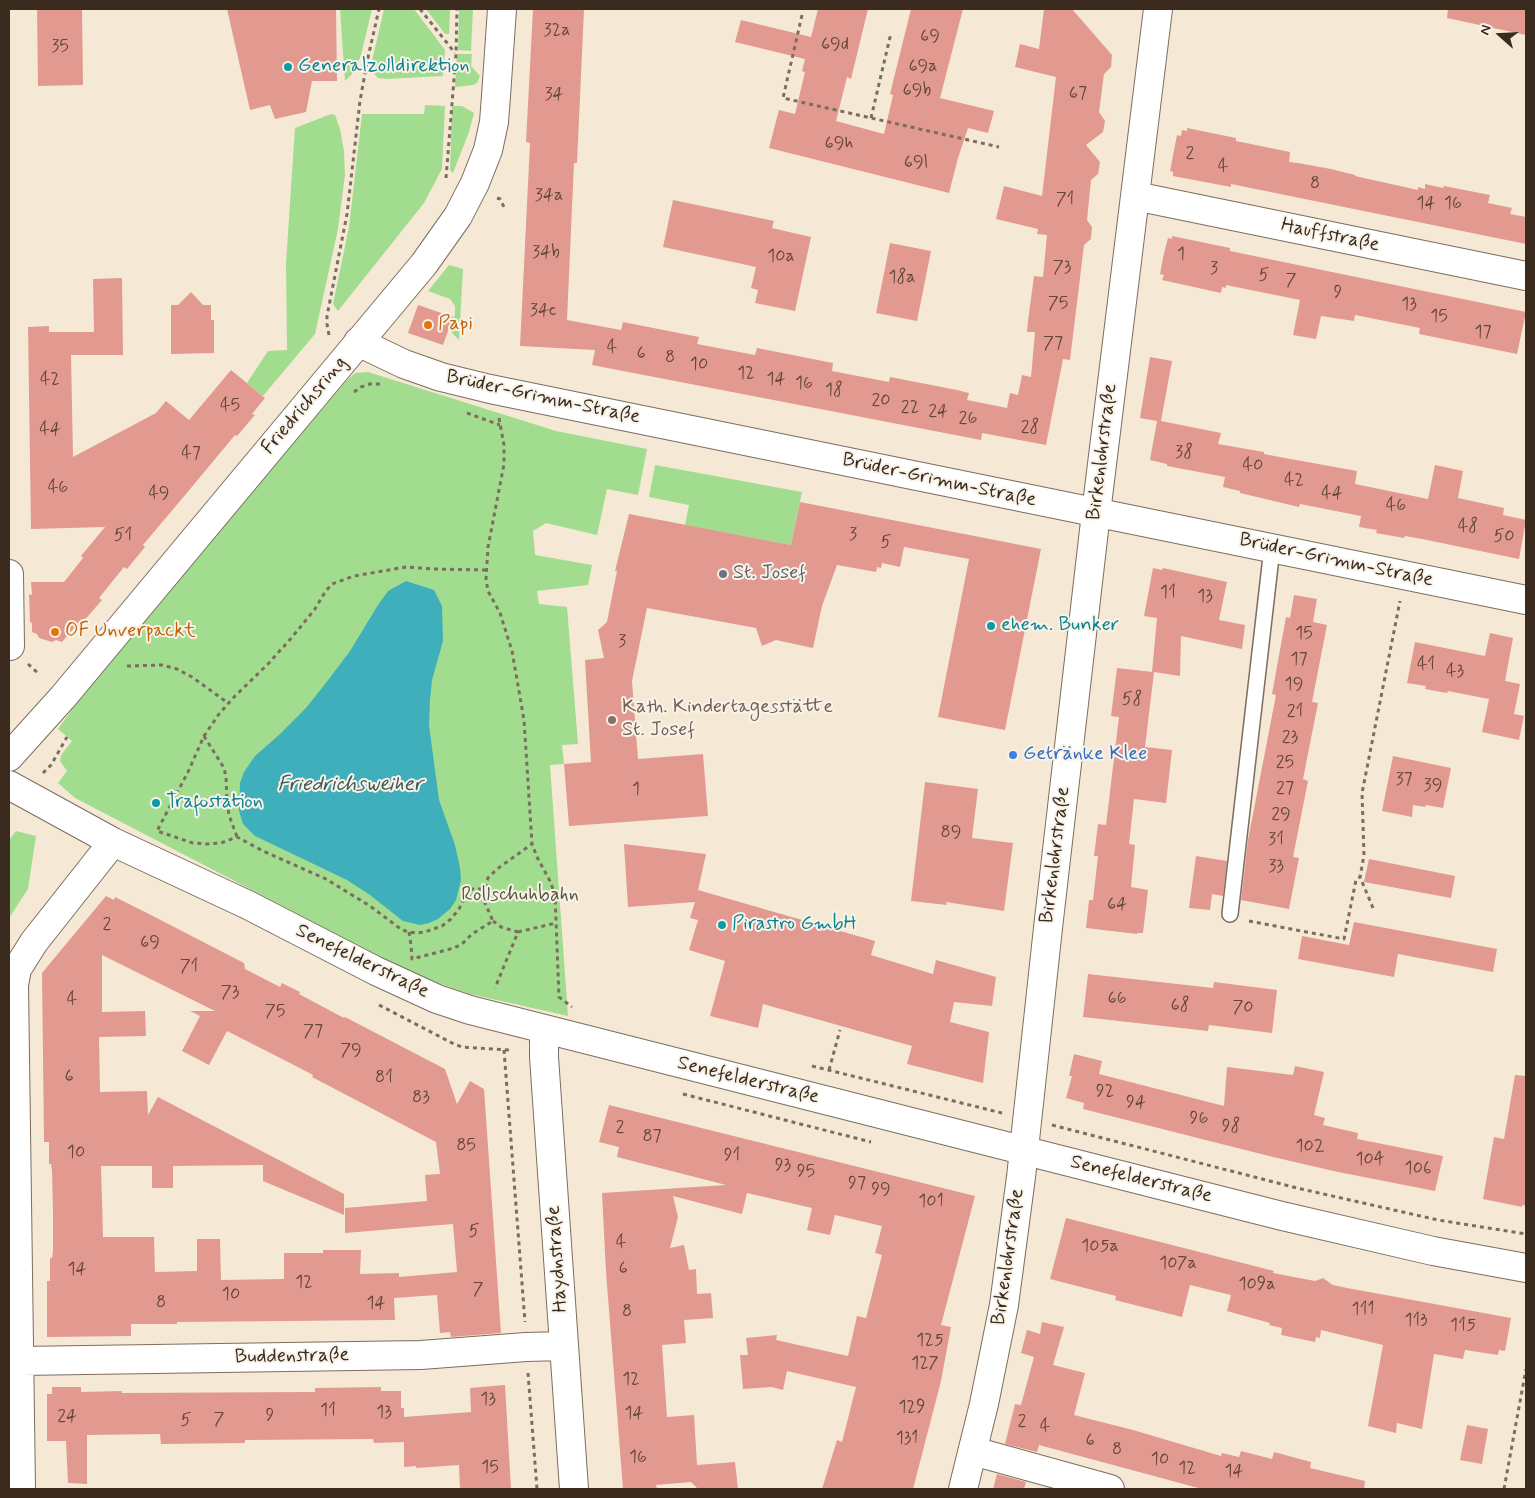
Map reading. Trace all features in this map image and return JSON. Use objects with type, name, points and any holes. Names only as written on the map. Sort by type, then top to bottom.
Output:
[{"type":"street","name":"Friedrichsring","points":[[9,757],[63,697],[424,264],[458,216],[487,153],[494,122],[502,9]]},
{"type":"street","name":"Birkenlohrstraße","points":[[963,1489],[986,1394],[1004,1305],[1024,1150],[1096,513],[1158,9]]},
{"type":"street","name":"Hauffstraße","points":[[1135,196],[1526,276]]},
{"type":"street","name":"Brüder-Grimm-Straße","points":[[358,342],[404,364],[441,377],[490,389],[1526,600]]},
{"type":"street","points":[[9,574],[10,646]]},
{"type":"street","name":"Senefelderstraße","points":[[9,785],[113,842],[248,905],[376,971],[437,999],[498,1018],[1273,1214],[1433,1251],[1526,1268]]},
{"type":"street","points":[[21,1489],[14,985],[17,969],[34,942],[113,842]]},
{"type":"street","name":"Haydnstraße","points":[[544,1029],[574,1489]]},
{"type":"street","name":"Buddenstraße","points":[[20,1362],[421,1355],[564,1346]]},
{"type":"street","points":[[973,1451],[1110,1489]]},
{"type":"lane","points":[[1230,914],[1272,548]]},
{"type":"path","points":[[335,370],[327,316],[347,214],[355,135],[367,62],[379,9]]},
{"type":"path","points":[[420,9],[456,54]]},
{"type":"path","points":[[457,9],[456,54],[446,178],[467,200]]},
{"type":"path","points":[[802,15],[783,98],[999,147]]},
{"type":"path","points":[[871,118],[891,33]]},
{"type":"path","points":[[353,393],[370,384],[380,384],[389,387]]},
{"type":"path","points":[[490,389],[504,445],[504,464],[488,547],[486,579],[488,591],[500,612],[512,651],[524,720],[532,844],[551,883],[555,896],[560,997],[574,1008],[565,1006]]},
{"type":"path","points":[[463,412],[500,425]]},
{"type":"path","points":[[144,856],[188,772],[204,736],[228,703],[270,663],[293,636],[332,584],[354,576],[406,567],[486,570]]},
{"type":"path","points":[[1373,908],[1360,877],[1364,855],[1362,793],[1405,576]]},
{"type":"path","points":[[121,673],[134,658]]},
{"type":"path","points":[[127,666],[162,665],[177,669],[192,677],[228,703]]},
{"type":"path","points":[[51,765],[64,739],[71,732]]},
{"type":"path","points":[[204,736],[224,768],[229,815],[237,837],[262,851],[305,869],[347,891],[396,926],[409,932],[425,932],[442,926],[459,909],[469,889],[485,889]]},
{"type":"path","points":[[157,831],[193,844],[221,843],[237,837]]},
{"type":"path","points":[[157,831],[183,844]]},
{"type":"path","points":[[532,844],[497,869],[488,878],[485,889],[485,903],[493,921],[501,927],[518,932],[556,923]]},
{"type":"path","points":[[1230,914],[1239,919],[1344,938],[1356,880],[1360,877]]},
{"type":"path","points":[[412,959],[454,948],[493,921]]},
{"type":"path","points":[[409,932],[412,959]]},
{"type":"path","points":[[494,989],[518,932]]},
{"type":"path","points":[[403,955],[419,962]]},
{"type":"path","points":[[486,987],[503,991]]},
{"type":"path","points":[[828,1070],[840,1030]]},
{"type":"path","points":[[504,1050],[537,1489]]},
{"type":"path","points":[[810,1066],[1297,1188],[1438,1220],[1526,1234]]},
{"type":"path","points":[[1504,1489],[1526,1369]]},
{"type":"green space","points":[[340,9],[372,9],[361,55],[354,72],[345,81]]},
{"type":"green space","points":[[384,9],[414,9],[445,50],[443,76],[386,79],[378,78],[375,75],[372,61]]},
{"type":"green space","points":[[426,9],[450,9],[449,34],[445,34]]},
{"type":"green space","points":[[459,9],[473,9],[471,51],[458,50]]},
{"type":"green space","points":[[457,54],[472,54],[471,66],[480,76],[477,83],[455,87]]},
{"type":"green space","points":[[425,105],[445,106],[442,169],[424,203],[338,311],[333,304],[349,227],[362,114],[424,114]]},
{"type":"green space","points":[[452,106],[462,106],[474,113],[469,132],[453,173],[450,170]]},
{"type":"green space","points":[[331,114],[335,115],[340,129],[344,151],[345,175],[338,229],[315,334],[263,396],[247,383],[268,351],[287,350],[286,263],[295,128]]},
{"type":"green space","points":[[449,265],[463,269],[459,340],[451,332],[450,328],[455,314],[455,306],[450,299],[428,291]]},
{"type":"green space","name":"Rollschuhbahn","points":[[368,372],[556,431],[647,449],[638,495],[607,489],[597,535],[546,523],[533,531],[535,555],[592,565],[588,585],[537,591],[539,604],[567,607],[578,744],[562,745],[564,764],[550,765],[568,1016],[470,994],[435,982],[398,966],[75,798],[58,783],[67,771],[60,761],[61,755],[72,741],[58,729],[87,688],[346,381],[355,373]]},
{"type":"green space","points":[[655,465],[802,492],[791,545],[685,525],[689,505],[649,497]]},
{"type":"green space","points":[[16,831],[36,836],[28,889],[9,918],[9,840]]},
{"type":"water","name":"Friedrichsweiher","points":[[406,581],[434,590],[442,606],[443,641],[432,680],[429,725],[439,800],[455,845],[461,880],[456,900],[450,909],[438,919],[420,925],[403,921],[347,880],[255,836],[243,824],[239,811],[240,783],[244,772],[255,756],[306,708],[350,651],[388,591]]},
{"type":"building","points":[[37,9],[82,9],[83,85],[38,86]]},
{"type":"building","name":"Generalzolldirektion","points":[[227,9],[336,9],[337,81],[312,81],[306,112],[275,119],[270,105],[250,110]]},
{"type":"building","points":[[533,9],[584,9],[577,163],[574,163],[567,320],[621,330],[623,322],[699,337],[697,344],[755,355],[757,348],[833,363],[832,371],[889,382],[890,377],[957,390],[969,393],[967,400],[1007,408],[1010,393],[1018,395],[1022,375],[1031,377],[1035,332],[1027,332],[1028,321],[1034,276],[1043,277],[1047,235],[1037,234],[1038,229],[996,219],[1004,186],[1042,196],[1056,77],[1015,67],[1020,44],[1039,49],[1044,9],[1072,9],[1112,55],[1111,67],[1104,74],[1099,112],[1105,121],[1103,132],[1086,145],[1100,162],[1098,174],[1091,180],[1087,220],[1092,227],[1091,239],[1084,245],[1070,360],[1063,359],[1046,445],[982,433],[981,440],[592,365],[595,350],[520,346],[530,143],[526,142]]},
{"type":"building","points":[[818,9],[868,9],[851,79],[847,77],[836,121],[884,134],[893,95],[890,94],[911,9],[963,9],[940,98],[994,111],[988,133],[968,128],[949,193],[769,148],[779,110],[795,114],[805,72],[802,71],[805,59],[735,42],[741,20],[811,37]]},
{"type":"building","points":[[1448,9],[1526,9],[1526,35],[1447,18]]},
{"type":"building","points":[[1187,128],[1236,138],[1236,141],[1290,152],[1289,162],[1331,169],[1418,190],[1418,187],[1425,189],[1425,184],[1490,195],[1488,203],[1512,208],[1510,214],[1526,217],[1526,244],[1231,184],[1231,187],[1173,176],[1173,172],[1170,171],[1177,135],[1181,136],[1182,130],[1187,131]]},
{"type":"building","points":[[673,200],[774,221],[772,228],[811,237],[795,311],[755,303],[758,290],[751,288],[756,267],[663,247]]},
{"type":"building","points":[[1172,236],[1230,248],[1230,251],[1526,312],[1517,354],[1419,334],[1420,328],[1355,315],[1354,321],[1321,316],[1316,339],[1293,335],[1300,300],[1226,285],[1226,288],[1222,287],[1221,293],[1162,280],[1164,275],[1160,274],[1164,253],[1168,238],[1172,239]]},
{"type":"building","points":[[890,243],[931,251],[917,321],[876,313]]},
{"type":"building","points":[[122,278],[123,355],[71,355],[73,457],[156,413],[166,401],[189,420],[231,370],[265,398],[252,414],[255,415],[237,436],[235,435],[143,545],[145,547],[127,569],[124,567],[99,598],[102,600],[76,630],[74,628],[62,642],[56,640],[52,642],[39,638],[37,634],[32,632],[29,594],[32,595],[31,582],[64,582],[83,558],[81,556],[105,527],[31,529],[28,327],[49,326],[49,332],[94,332],[93,279]]},
{"type":"building","points":[[191,292],[203,305],[211,305],[211,320],[214,320],[214,353],[171,354],[171,305],[178,305]]},
{"type":"building","points":[[418,305],[453,317],[443,345],[408,333]]},
{"type":"building","points":[[1150,357],[1172,361],[1161,421],[1221,433],[1218,444],[1357,471],[1355,484],[1428,499],[1435,465],[1463,471],[1458,498],[1504,508],[1503,515],[1526,520],[1519,559],[1422,539],[1376,533],[1377,530],[1359,527],[1361,516],[1300,504],[1299,507],[1240,493],[1240,491],[1223,487],[1225,477],[1167,466],[1167,464],[1150,460],[1157,421],[1140,418]]},
{"type":"building","points":[[800,502],[1041,549],[1005,730],[938,717],[969,559],[904,547],[900,567],[882,563],[881,568],[877,567],[876,572],[837,565],[822,606],[813,648],[776,640],[762,646],[756,628],[647,608],[632,681],[638,759],[703,754],[708,816],[569,826],[564,764],[591,762],[585,660],[604,658],[598,630],[607,622],[617,571],[615,571],[629,514],[791,545]]},
{"type":"building","points":[[1153,568],[1162,570],[1163,568],[1227,582],[1219,620],[1245,625],[1242,649],[1181,636],[1180,676],[1154,672],[1145,747],[1172,750],[1166,803],[1134,799],[1129,844],[1135,845],[1131,887],[1148,890],[1143,933],[1137,934],[1086,928],[1089,900],[1093,900],[1098,856],[1094,856],[1098,824],[1106,825],[1119,717],[1111,716],[1117,668],[1152,672],[1157,618],[1144,616]]},
{"type":"building","points":[[1294,595],[1317,599],[1313,622],[1327,625],[1312,702],[1318,703],[1303,779],[1308,781],[1293,857],[1299,858],[1289,909],[1241,900],[1248,840],[1276,695],[1272,694],[1286,617],[1290,618]]},
{"type":"building","points":[[1490,633],[1513,638],[1505,681],[1520,684],[1514,714],[1524,716],[1519,740],[1482,732],[1489,699],[1448,691],[1447,693],[1425,689],[1426,686],[1407,683],[1415,642],[1485,656]]},
{"type":"building","points":[[1393,756],[1451,768],[1443,808],[1413,805],[1412,817],[1382,811]]},
{"type":"building","points":[[925,782],[978,789],[972,838],[1013,843],[1004,911],[946,902],[947,905],[911,901]]},
{"type":"building","points":[[624,844],[706,854],[698,890],[875,941],[871,955],[933,974],[936,960],[996,977],[992,1006],[954,1002],[950,1022],[989,1032],[983,1083],[907,1064],[912,1046],[763,1004],[758,1028],[710,1016],[725,961],[689,950],[698,920],[690,918],[695,902],[628,907]]},
{"type":"building","points":[[1196,856],[1227,861],[1223,896],[1212,894],[1210,910],[1189,908]]},
{"type":"building","points":[[1369,859],[1455,876],[1451,898],[1364,882]]},
{"type":"building","points":[[106,896],[114,900],[115,897],[244,963],[245,969],[280,987],[282,983],[300,992],[299,994],[344,1018],[445,1069],[457,1104],[470,1081],[484,1089],[501,1333],[451,1337],[450,1332],[440,1333],[437,1295],[394,1298],[395,1320],[131,1324],[131,1336],[47,1337],[47,1281],[50,1281],[50,1258],[52,1258],[53,1251],[53,1212],[49,1142],[44,1142],[42,973]],"holes":[[[102,955],[215,1011],[190,1011],[200,1016],[182,1051],[209,1065],[227,1031],[436,1142],[440,1174],[425,1175],[427,1201],[345,1208],[345,1233],[453,1224],[457,1272],[399,1277],[399,1273],[360,1274],[361,1250],[323,1250],[323,1253],[284,1253],[284,1279],[221,1280],[220,1239],[197,1239],[197,1271],[155,1272],[154,1237],[103,1237],[101,1166],[152,1166],[152,1188],[173,1188],[173,1166],[263,1165],[263,1181],[344,1215],[344,1194],[158,1097],[148,1115],[147,1091],[100,1092],[99,1037],[146,1036],[145,1011],[102,1012]]]},
{"type":"building","points":[[1354,922],[1497,949],[1493,972],[1398,954],[1394,977],[1298,959],[1302,936],[1349,945]]},
{"type":"building","points":[[1088,974],[1213,988],[1214,982],[1277,990],[1272,1033],[1209,1025],[1208,1031],[1083,1017]]},
{"type":"building","points":[[1074,1054],[1102,1061],[1099,1074],[1224,1106],[1227,1067],[1293,1075],[1295,1066],[1324,1072],[1314,1115],[1325,1118],[1323,1125],[1358,1133],[1357,1139],[1443,1156],[1435,1191],[1273,1157],[1083,1109],[1084,1103],[1066,1098],[1072,1076],[1069,1076]]},
{"type":"building","points":[[1515,1075],[1526,1076],[1526,1206],[1522,1205],[1522,1207],[1483,1199],[1494,1137],[1504,1139]]},
{"type":"building","points":[[609,1105],[975,1196],[941,1325],[951,1327],[941,1381],[913,1489],[822,1489],[837,1440],[842,1442],[856,1387],[787,1371],[783,1390],[772,1387],[743,1389],[740,1355],[748,1355],[746,1338],[777,1335],[776,1340],[848,1356],[857,1316],[866,1318],[882,1255],[875,1253],[882,1226],[835,1215],[830,1235],[807,1230],[812,1208],[747,1193],[742,1214],[673,1196],[678,1217],[670,1248],[684,1245],[689,1270],[696,1269],[697,1294],[711,1293],[713,1318],[684,1320],[686,1343],[662,1345],[667,1417],[694,1415],[697,1465],[735,1462],[738,1489],[698,1489],[691,1482],[656,1485],[657,1489],[623,1489],[606,1272],[602,1193],[726,1185],[617,1157],[619,1147],[599,1142]]},
{"type":"building","points":[[1066,1218],[1274,1271],[1273,1273],[1315,1281],[1323,1278],[1333,1285],[1347,1288],[1511,1318],[1505,1351],[1499,1350],[1498,1355],[1465,1350],[1463,1359],[1434,1354],[1422,1429],[1397,1423],[1396,1433],[1368,1426],[1383,1345],[1321,1330],[1320,1338],[1316,1337],[1315,1342],[1281,1335],[1282,1328],[1227,1311],[1231,1295],[1190,1285],[1182,1317],[1115,1300],[1116,1296],[1050,1279]]},
{"type":"building","points":[[1042,1322],[1064,1327],[1053,1365],[1085,1373],[1074,1415],[1221,1456],[1222,1453],[1239,1457],[1241,1451],[1272,1459],[1274,1452],[1311,1462],[1310,1468],[1365,1481],[1364,1489],[1202,1489],[1039,1445],[1037,1452],[1005,1444],[1015,1404],[1021,1405],[1034,1357],[1021,1353],[1027,1330],[1040,1334]]},
{"type":"building","points":[[505,1385],[511,1489],[460,1489],[459,1465],[404,1467],[404,1442],[374,1443],[373,1439],[245,1440],[245,1443],[161,1444],[160,1434],[87,1435],[87,1484],[68,1483],[66,1441],[47,1441],[47,1394],[52,1394],[52,1387],[81,1387],[81,1392],[122,1391],[122,1393],[315,1392],[315,1388],[381,1387],[381,1391],[401,1391],[401,1408],[404,1408],[404,1417],[471,1412],[470,1388]]},
{"type":"building","points":[[1467,1425],[1488,1429],[1482,1464],[1460,1460]]},
{"type":"building","points":[[997,1474],[1026,1482],[1024,1489],[993,1489]]},
{"type":"place","name":"Generalzolldirektion","points":[[288,67]]},
{"type":"place","name":"Papi","points":[[428,325]]},
{"type":"place","name":"St. Josef","points":[[723,574]]},
{"type":"place","name":"ehem. Bunker","points":[[991,626]]},
{"type":"place","name":"OF Unverpackt","points":[[55,632]]},
{"type":"place","name":"Kath. Kindertagesstätte St. Josef","points":[[612,720]]},
{"type":"place","name":"Getränke Klee","points":[[1013,755]]},
{"type":"place","name":"Trafostation","points":[[156,803]]},
{"type":"place","name":"Pirastro GmbH","points":[[722,925]]}]
